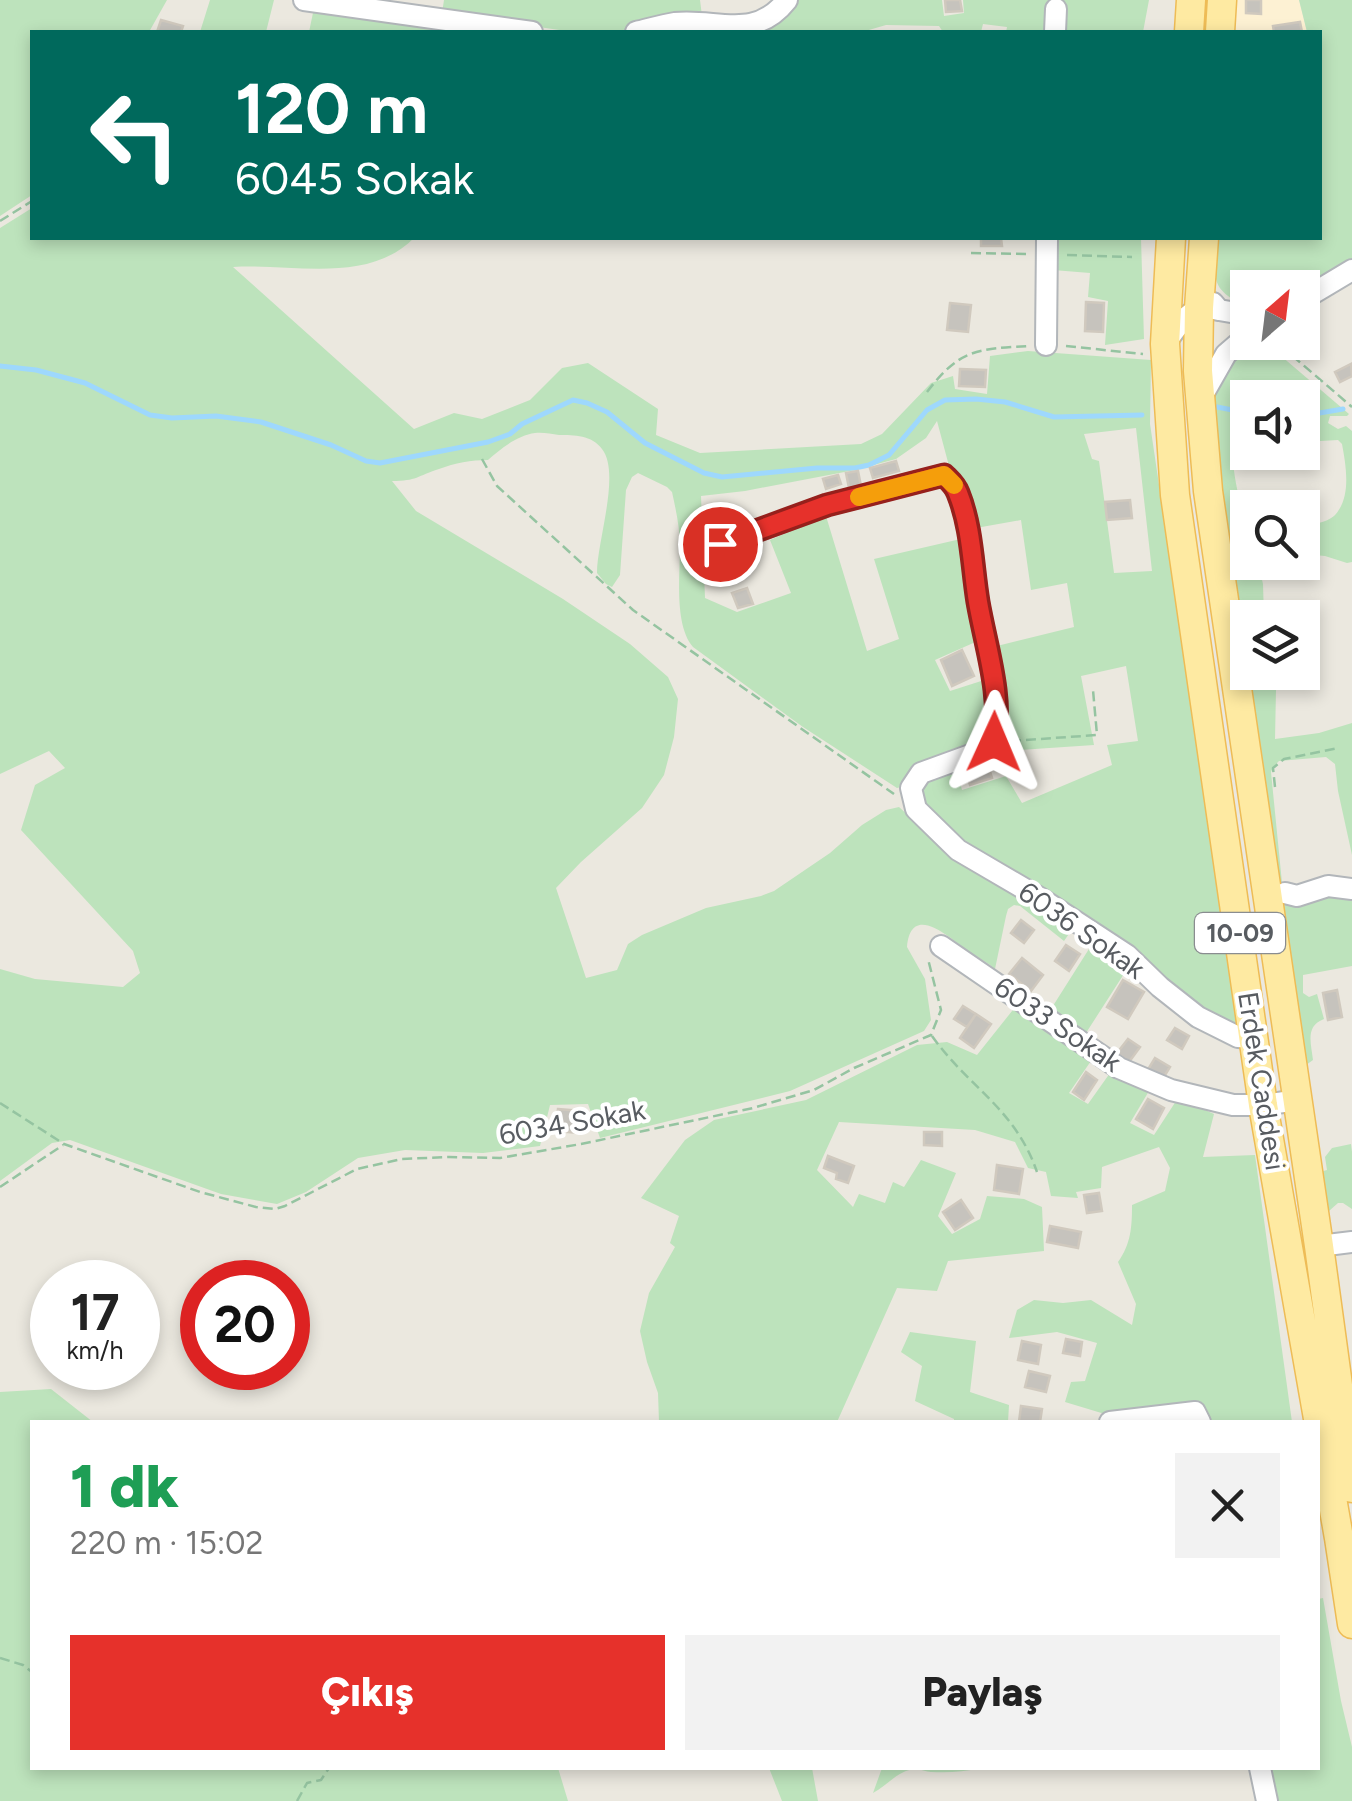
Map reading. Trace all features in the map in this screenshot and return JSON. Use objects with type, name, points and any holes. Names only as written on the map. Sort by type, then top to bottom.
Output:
[{"type":"main road","points":[[1188,30],[1192,0]]},
{"type":"main road","points":[[1220,30],[1222,0]]},
{"type":"main road","name":"Erdek Caddesi","points":[[1170,240],[1165,344],[1176,495],[1310,1420]]},
{"type":"main road","name":"Erdek Caddesi","points":[[1204,240],[1220,306],[1198,344],[1208,491],[1352,1488]]},
{"type":"main road","name":"Erdek Caddesi","points":[[1320,1485],[1328,1539],[1352,1624]]},
{"type":"lane","points":[[304,0],[518,30]]},
{"type":"lane","points":[[645,30],[677,23],[745,26],[766,17],[787,0]]},
{"type":"lane","points":[[1055,30],[1056,9]]},
{"type":"lane","points":[[1046,345],[1047,240]]},
{"type":"lane","points":[[1320,289],[1352,270]]},
{"type":"lane","points":[[1165,344],[1187,314],[1220,306]]},
{"type":"lane","points":[[1165,344],[1230,341]]},
{"type":"lane","points":[[1200,399],[1230,350]]},
{"type":"lane","points":[[720,544],[827,505],[944,475],[953,482],[969,530],[998,726],[994,742],[976,753],[921,773],[911,788],[916,809]]},
{"type":"lane","name":"6036 Sokak","points":[[916,809],[958,850],[1127,956],[1198,1017],[1238,1037],[1254,1038]]},
{"type":"lane","points":[[1286,893],[1297,896],[1328,886],[1352,889]]},
{"type":"lane","name":"6033 Sokak","points":[[941,946],[1120,1068],[1170,1090],[1233,1105],[1298,1100]]},
{"type":"lane","points":[[1319,1246],[1352,1242]]},
{"type":"lane","points":[[1145,1420],[1197,1417]]},
{"type":"lane","points":[[1260,1770],[1268,1801]]},
{"type":"path","points":[[0,221],[30,202]]},
{"type":"path","points":[[1297,360],[1352,407]]},
{"type":"path","points":[[482,459],[497,486],[633,610],[916,809]]},
{"type":"path","points":[[994,742],[1097,734],[1093,690]]},
{"type":"path","points":[[1275,786],[1273,768],[1284,760],[1338,748]]},
{"type":"path","points":[[941,946],[928,953],[941,1010],[931,1034],[946,1056],[1013,1124],[1029,1149],[1037,1172]]},
{"type":"path","name":"6034 Sokak","points":[[0,1104],[64,1144],[200,1192],[276,1209],[357,1168],[402,1159],[500,1158],[753,1108],[814,1090],[931,1034]]},
{"type":"path","points":[[0,1187],[64,1144]]},
{"type":"path","points":[[0,1658],[30,1670]]},
{"type":"path","points":[[297,1801],[307,1784],[321,1780],[328,1770]]},
{"type":"shaded area","points":[[1233,0],[1299,0],[1306,30],[1231,30]]},
{"type":"green space","points":[[0,0],[167,0],[150,30],[30,30],[30,196],[0,216]]},
{"type":"green space","points":[[210,0],[274,0],[266,30],[201,30]]},
{"type":"green space","points":[[444,0],[700,0],[702,16],[623,30],[559,30],[442,13]]},
{"type":"green space","points":[[794,0],[942,0],[944,16],[964,13],[963,0],[1149,0],[1143,30],[1006,30],[1007,27],[983,24],[982,30],[886,25],[869,30],[754,30]]},
{"type":"green space","points":[[1299,0],[1352,0],[1352,258],[1320,276],[1320,270],[1230,270],[1230,297],[1216,281],[1218,240],[1322,240],[1322,30],[1306,30]]},
{"type":"green space","points":[[314,8],[483,30],[309,30]]},
{"type":"green space","points":[[30,209],[30,240],[411,240],[395,253],[352,267],[233,267],[414,429],[454,413],[482,419],[530,400],[562,368],[588,363],[658,409],[656,435],[700,453],[861,444],[882,434],[931,383],[953,376],[955,389],[987,394],[990,356],[1028,351],[1151,360],[1150,424],[1239,1025],[1216,1020],[963,847],[919,802],[921,782],[897,788],[803,727],[693,647],[681,613],[680,540],[672,492],[638,473],[626,490],[620,575],[612,587],[606,584],[597,573],[609,474],[602,449],[588,438],[529,434],[488,460],[392,481],[416,511],[630,644],[668,677],[678,699],[664,775],[642,808],[556,888],[586,978],[617,970],[628,944],[642,935],[706,908],[774,891],[830,853],[862,825],[899,807],[953,856],[1073,928],[1064,941],[1014,905],[1008,909],[995,969],[933,927],[916,927],[910,933],[907,947],[925,979],[931,1020],[924,1031],[790,1091],[600,1138],[588,1104],[550,1105],[540,1146],[483,1153],[405,1150],[358,1158],[306,1192],[277,1204],[221,1194],[70,1140],[52,1143],[0,1181],[0,969],[35,979],[123,987],[140,973],[133,951],[21,830],[35,785],[65,768],[49,751],[0,774],[0,228]],"holes":[[[937,421],[949,466],[976,528],[1021,520],[1031,590],[1067,583],[1074,627],[997,646],[1000,675],[950,691],[935,660],[980,640],[965,538],[874,559],[899,639],[867,651],[826,516],[770,540],[791,593],[737,612],[705,598],[701,496],[745,491],[896,459],[926,438]],[[1136,428],[1152,571],[1114,573],[1099,461],[1092,459],[1084,434]],[[1126,666],[1138,741],[1107,745],[1112,765],[1022,803],[1006,776],[962,790],[957,771],[1004,751],[1094,745],[1081,676]]]},
{"type":"green space","points":[[1053,240],[1141,240],[1144,339],[1105,345],[1108,301],[1088,297],[1090,273],[1053,270]]},
{"type":"green space","points":[[1286,360],[1309,380],[1230,380],[1230,470],[1234,470],[1238,490],[1230,490],[1230,572],[1211,394],[1228,363]]},
{"type":"green space","points":[[1320,389],[1349,414],[1330,416],[1328,423],[1352,431],[1352,562],[1347,563],[1320,556],[1320,523],[1340,509],[1346,481],[1342,444],[1338,440],[1320,441]]},
{"type":"green space","points":[[1231,580],[1262,580],[1263,600],[1233,600]]},
{"type":"green space","points":[[1243,690],[1276,690],[1275,739],[1319,733],[1352,723],[1352,855],[1335,764],[1326,757],[1279,761],[1271,772],[1283,893],[1349,897],[1352,901],[1352,966],[1303,975],[1303,993],[1309,997],[1317,994],[1324,1019],[1312,1031],[1313,1060],[1306,1065],[1320,1172],[1327,1170],[1325,1157],[1332,1148],[1351,1144],[1352,1152],[1352,1209],[1338,1203],[1326,1217]]},
{"type":"green space","points":[[1094,941],[1129,966],[1086,1033],[1051,1009]]},
{"type":"green space","points":[[1016,1006],[1093,1058],[1069,1093],[1088,1104],[1110,1073],[1149,1091],[1130,1123],[1154,1135],[1178,1098],[1214,1114],[1203,1157],[1255,1155],[1292,1420],[1179,1420],[1108,1415],[1065,1402],[1071,1382],[1085,1381],[1097,1343],[1057,1332],[1009,1338],[1017,1310],[1034,1300],[1091,1300],[1132,1325],[1136,1304],[1118,1262],[1130,1235],[1132,1205],[1165,1191],[1170,1168],[1159,1147],[1102,1167],[1101,1188],[1076,1192],[1078,1198],[1051,1196],[1046,1172],[1028,1168],[1015,1142],[975,1130],[839,1122],[817,1170],[853,1207],[859,1194],[885,1203],[893,1182],[904,1187],[921,1160],[956,1173],[938,1216],[952,1234],[980,1219],[987,1196],[1024,1199],[1042,1207],[1044,1251],[948,1261],[937,1291],[897,1288],[838,1420],[659,1420],[658,1393],[640,1331],[649,1293],[675,1247],[670,1243],[679,1216],[641,1198],[685,1140],[714,1120],[806,1100],[917,1045],[947,1042],[977,1055]]},
{"type":"green space","points":[[910,1332],[976,1341],[970,1392],[1009,1405],[1008,1420],[954,1420],[915,1401],[922,1366],[901,1352]]},
{"type":"green space","points":[[52,1390],[90,1420],[30,1420],[30,1770],[559,1770],[568,1801],[0,1801],[0,1392]]},
{"type":"green space","points":[[1323,1598],[1352,1747],[1352,1801],[1276,1801],[1269,1770],[1320,1770]]},
{"type":"green space","points":[[770,1770],[812,1770],[818,1801],[782,1801]]},
{"type":"green space","points":[[881,1770],[909,1770],[898,1775],[873,1793]]},
{"type":"green space","points":[[920,1770],[968,1770],[950,1772]]},
{"type":"building","points":[[945,0],[960,0],[962,11],[946,12]]},
{"type":"building","points":[[1246,0],[1261,0],[1261,14],[1246,13]]},
{"type":"building","points":[[161,20],[183,26],[182,30],[158,30]]},
{"type":"building","points":[[1300,22],[1302,30],[1274,30],[1273,26]]},
{"type":"building","points":[[981,240],[1001,240],[1002,246],[981,246]]},
{"type":"building","points":[[1086,302],[1104,303],[1103,332],[1085,331]]},
{"type":"building","points":[[950,303],[971,305],[968,332],[947,330]]},
{"type":"building","points":[[1351,364],[1352,376],[1340,382],[1335,372]]},
{"type":"building","points":[[960,369],[986,370],[985,387],[959,386]]},
{"type":"building","points":[[896,461],[899,471],[873,478],[870,468]]},
{"type":"building","points":[[858,471],[862,491],[850,493],[846,473]]},
{"type":"building","points":[[838,475],[841,484],[826,489],[823,479]]},
{"type":"building","points":[[1130,500],[1132,518],[1107,520],[1105,502]]},
{"type":"building","points":[[745,550],[749,565],[733,570],[729,555]]},
{"type":"building","points":[[747,588],[753,604],[738,608],[732,593]]},
{"type":"building","points":[[962,650],[974,676],[952,686],[941,660]]},
{"type":"building","points":[[987,762],[992,778],[970,785],[965,768]]},
{"type":"building","points":[[1021,920],[1034,930],[1024,943],[1011,933]]},
{"type":"building","points":[[1066,945],[1080,954],[1069,971],[1055,961]]},
{"type":"building","points":[[1022,958],[1043,975],[1031,991],[1009,974]]},
{"type":"building","points":[[1123,980],[1144,992],[1128,1019],[1107,1007]]},
{"type":"building","points":[[1337,990],[1342,1017],[1328,1020],[1323,993]]},
{"type":"building","points":[[963,1006],[976,1014],[967,1027],[954,1019]]},
{"type":"building","points":[[976,1014],[991,1024],[974,1048],[960,1038]]},
{"type":"building","points":[[1175,1028],[1189,1036],[1182,1049],[1167,1040]]},
{"type":"building","points":[[1128,1039],[1140,1047],[1129,1062],[1117,1053]]},
{"type":"building","points":[[1155,1058],[1170,1067],[1162,1080],[1147,1071]]},
{"type":"building","points":[[1086,1072],[1097,1080],[1084,1100],[1073,1092]]},
{"type":"building","points":[[1148,1099],[1164,1108],[1153,1129],[1136,1119]]},
{"type":"building","points":[[558,1109],[581,1111],[579,1133],[556,1131]]},
{"type":"building","points":[[924,1132],[942,1132],[942,1146],[924,1145]]},
{"type":"building","points":[[828,1156],[854,1166],[848,1183],[824,1168]]},
{"type":"building","points":[[997,1165],[1023,1169],[1019,1194],[994,1190]]},
{"type":"building","points":[[1099,1193],[1102,1211],[1087,1213],[1084,1195]]},
{"type":"building","points":[[961,1200],[973,1218],[955,1230],[943,1212]]},
{"type":"building","points":[[1050,1226],[1081,1232],[1078,1248],[1047,1242]]},
{"type":"building","points":[[1066,1339],[1082,1342],[1080,1356],[1063,1353]]},
{"type":"building","points":[[1022,1341],[1041,1345],[1038,1364],[1018,1360]]},
{"type":"building","points":[[1029,1371],[1050,1376],[1046,1392],[1025,1387]]},
{"type":"building","points":[[1021,1406],[1042,1409],[1040,1420],[1019,1420]]},
{"type":"waterway","points":[[0,366],[36,370],[85,383],[150,415],[216,416],[261,422],[380,463],[488,442],[573,400],[607,412],[645,443],[704,473],[722,477],[869,465],[889,455],[927,410],[945,400],[1005,402],[1054,417],[1142,415]]},
{"type":"waterway","points":[[1217,407],[1230,410]]},
{"type":"waterway","points":[[1320,413],[1343,409]]},
{"type":"slow traffic","points":[[859,497],[944,475],[954,485]]},
{"type":"route","points":[[720,544],[827,505],[944,475],[958,491],[969,530],[997,704],[994,742]]}]
